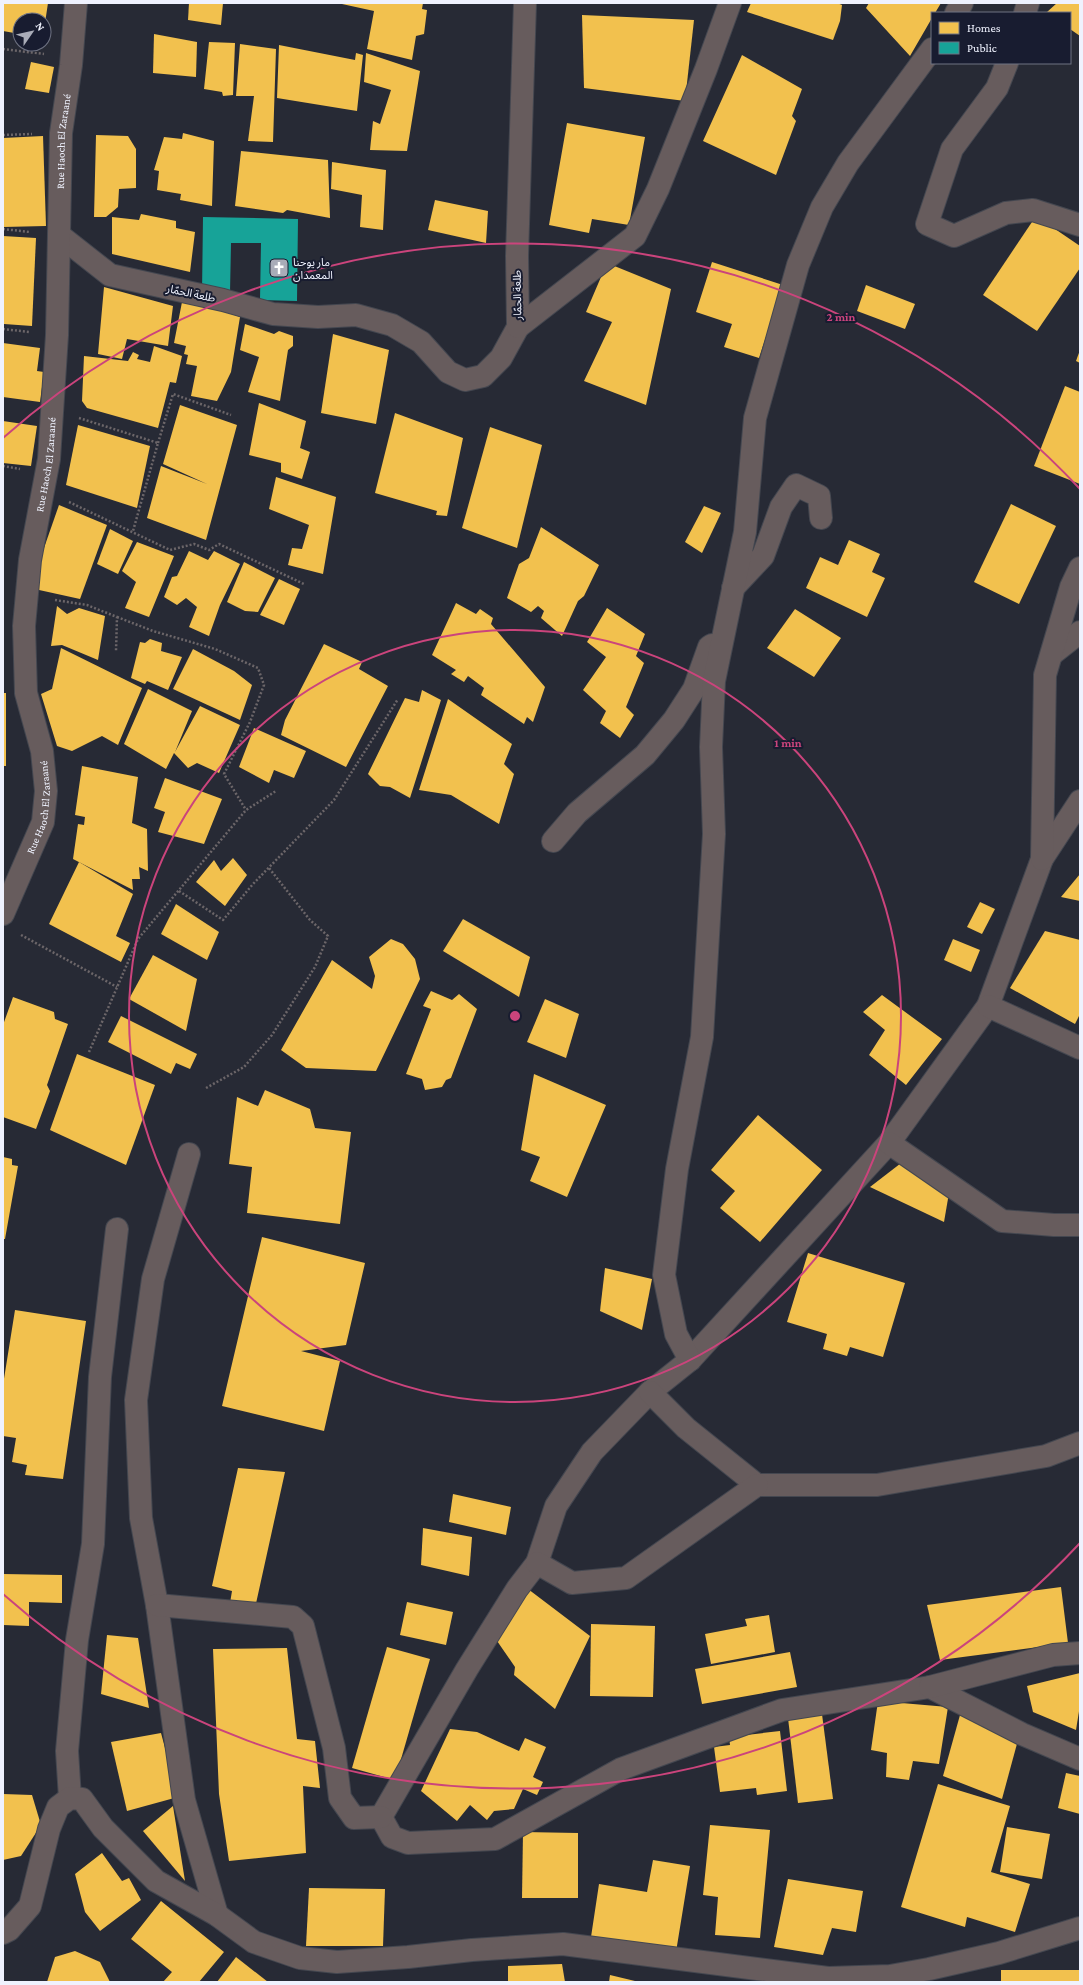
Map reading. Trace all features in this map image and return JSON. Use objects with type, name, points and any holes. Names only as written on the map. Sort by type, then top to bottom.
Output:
[{"type":"street","name":"Rue Haoch El Zaraané","points":[[3,914],[43,822],[46,791],[42,751],[26,693],[24,626],[30,560],[49,459],[51,409],[57,335],[61,133],[72,57],[76,3]]},
{"type":"street","name":"طلعة الحمّار","points":[[59,234],[110,275],[222,300],[273,314],[318,317],[356,315],[392,325],[421,342],[448,372],[465,380],[483,376],[501,358],[518,327],[517,256],[525,3]]},
{"type":"street","points":[[518,327],[635,236],[661,182],[706,69],[730,3]]},
{"type":"street","points":[[957,12],[962,3]]},
{"type":"street","points":[[690,1360],[676,1334],[664,1275],[677,1168],[702,1037],[714,834],[711,747],[714,682],[745,532],[755,418],[798,265],[822,206],[848,163],[931,50]]},
{"type":"street","points":[[1007,64],[997,88],[952,149],[927,224],[954,236],[1006,213],[1033,210],[1080,225]]},
{"type":"street","points":[[733,588],[763,556],[781,507],[796,485],[819,496],[821,518]]},
{"type":"street","points":[[1042,859],[1045,675],[1071,587],[1080,568]]},
{"type":"street","points":[[1052,654],[1080,632]]},
{"type":"street","points":[[553,841],[577,813],[650,749],[674,720],[694,689],[709,647],[723,637]]},
{"type":"street","points":[[381,1817],[467,1669],[517,1589],[537,1563],[556,1506],[592,1452],[650,1392],[690,1360],[889,1143],[988,1006],[1042,859],[1080,800]]},
{"type":"street","points":[[988,1006],[1080,1048]]},
{"type":"street","points":[[889,1143],[1002,1221],[1054,1225],[1080,1225]]},
{"type":"street","points":[[189,1154],[153,1279],[136,1400],[141,1518],[157,1605],[184,1800],[218,1915]]},
{"type":"street","points":[[70,1798],[67,1751],[77,1640],[93,1544],[100,1377],[117,1229]]},
{"type":"street","points":[[650,1392],[686,1428],[757,1485]]},
{"type":"street","points":[[537,1563],[572,1583],[626,1578],[757,1485],[877,1485],[1046,1456],[1080,1442]]},
{"type":"street","points":[[157,1605],[293,1617],[303,1626],[334,1748],[340,1798],[354,1818],[381,1817]]},
{"type":"street","points":[[381,1817],[392,1837],[408,1842],[495,1839],[621,1769],[782,1710],[930,1687],[1053,1655],[1080,1653]]},
{"type":"street","points":[[930,1687],[1022,1734],[1080,1759]]},
{"type":"street","points":[[3,1933],[9,1930],[30,1906],[49,1829],[58,1807],[70,1798],[82,1800],[103,1828],[156,1882],[218,1915],[254,1942],[300,1958],[337,1962],[408,1957],[472,1950],[563,1944],[828,1978],[890,1976],[1000,1953],[1080,1928]]},
{"type":"path","points":[[3,49],[72,57]]},
{"type":"path","points":[[133,531],[173,394],[231,415]]},
{"type":"path","points":[[51,409],[158,443]]},
{"type":"path","points":[[43,490],[133,531],[170,550],[194,544],[209,550],[219,544],[304,584]]},
{"type":"path","points":[[27,596],[87,605],[153,631],[215,649],[258,668],[264,685],[250,722],[224,774],[246,810]]},
{"type":"path","points":[[116,651],[117,617]]},
{"type":"path","points":[[179,891],[223,920],[269,868],[334,800],[398,699]]},
{"type":"path","points":[[89,1052],[138,939],[246,810],[276,791]]},
{"type":"path","points":[[206,1088],[244,1067],[272,1035],[315,968],[328,936],[310,920],[269,868]]},
{"type":"path","points":[[16,932],[117,987]]},
{"type":"building: Homes","points":[[3,3],[48,3],[47,12],[12,12],[12,33],[3,31]]},
{"type":"building: Homes","points":[[189,3],[223,3],[221,25],[188,20]]},
{"type":"building: Homes","points":[[423,3],[422,9],[427,10],[424,34],[416,36],[412,60],[367,49],[374,11],[342,4]]},
{"type":"building: Homes","points":[[751,3],[837,3],[842,5],[840,21],[833,40],[747,12]]},
{"type":"building: Homes","points":[[869,3],[941,3],[936,12],[931,12],[931,20],[910,56],[866,8]]},
{"type":"building: Homes","points":[[1057,3],[1080,3],[1080,36],[1071,30],[1071,12],[1047,12]]},
{"type":"building: Homes","points":[[582,15],[694,20],[685,101],[584,88]]},
{"type":"building: Homes","points":[[154,34],[197,42],[196,77],[153,73]]},
{"type":"building: Homes","points":[[209,42],[235,43],[233,95],[223,96],[222,92],[204,89]]},
{"type":"building: Homes","points":[[240,44],[276,49],[273,142],[248,141],[254,96],[236,96]]},
{"type":"building: Homes","points":[[279,45],[355,60],[356,53],[363,55],[357,111],[277,98]]},
{"type":"building: Homes","points":[[366,53],[420,71],[407,151],[370,150],[373,121],[380,124],[391,90],[364,82]]},
{"type":"building: Homes","points":[[742,55],[802,89],[792,116],[796,121],[776,175],[703,141]]},
{"type":"building: Homes","points":[[31,62],[54,67],[49,93],[25,89]]},
{"type":"building: Homes","points":[[567,123],[645,137],[629,225],[592,219],[589,233],[549,225]]},
{"type":"building: Homes","points":[[183,133],[214,141],[212,206],[180,200],[181,194],[157,190],[159,171],[154,170],[164,137],[182,139]]},
{"type":"building: Homes","points":[[96,135],[128,136],[136,149],[136,188],[119,189],[118,207],[106,217],[94,217]]},
{"type":"building: Homes","points":[[43,136],[46,226],[3,227],[3,138]]},
{"type":"building: Homes","points":[[241,151],[328,160],[330,218],[287,210],[283,213],[235,206]]},
{"type":"building: Homes","points":[[332,162],[386,170],[383,230],[360,227],[362,195],[331,189]]},
{"type":"building: Homes","points":[[435,200],[488,211],[486,243],[428,230]]},
{"type":"building: Homes","points":[[141,214],[176,221],[176,228],[195,232],[190,272],[112,254],[112,217],[139,220]]},
{"type":"building: Homes","points":[[1036,216],[1080,246],[1080,268],[1037,331],[983,295]]},
{"type":"building: Homes","points":[[3,236],[36,238],[32,326],[4,324],[3,321]]},
{"type":"building: Homes","points":[[712,262],[783,285],[759,358],[724,347],[732,324],[696,312]]},
{"type":"building: Homes","points":[[607,263],[671,289],[646,405],[584,381],[612,322],[586,312]]},
{"type":"building: Homes","points":[[866,285],[915,304],[905,329],[857,311]]},
{"type":"building: Homes","points":[[104,287],[173,306],[168,346],[127,339],[122,359],[98,354]]},
{"type":"building: Homes","points":[[182,302],[199,306],[201,303],[240,317],[231,372],[217,401],[191,396],[197,366],[186,364],[188,355],[184,354],[186,346],[174,343]]},
{"type":"building: Homes","points":[[245,324],[274,334],[279,331],[293,336],[293,346],[288,350],[280,401],[248,392],[259,357],[240,350]]},
{"type":"building: Homes","points":[[333,334],[389,350],[376,424],[321,413]]},
{"type":"building: Homes","points":[[3,343],[40,348],[37,371],[44,372],[40,402],[3,397]]},
{"type":"building: Homes","points":[[154,346],[182,356],[176,383],[170,382],[158,428],[87,408],[82,401],[84,356],[128,361],[133,352],[139,355],[137,359],[150,362]]},
{"type":"building: Homes","points":[[1080,350],[1080,363],[1076,361]]},
{"type":"building: Homes","points":[[1065,386],[1080,392],[1080,484],[1034,466]]},
{"type":"building: Homes","points":[[259,403],[306,421],[300,448],[310,452],[302,479],[281,472],[281,463],[249,455]]},
{"type":"building: Homes","points":[[180,405],[237,425],[206,540],[147,518],[161,466],[207,484],[163,464]]},
{"type":"building: Homes","points":[[395,413],[463,438],[447,516],[436,515],[437,511],[375,493]]},
{"type":"building: Homes","points":[[3,421],[37,426],[31,466],[3,463]]},
{"type":"building: Homes","points":[[78,425],[150,446],[137,508],[66,485]]},
{"type":"building: Homes","points":[[490,427],[542,445],[517,548],[462,528]]},
{"type":"building: Homes","points":[[276,477],[336,497],[323,574],[288,565],[292,548],[302,549],[309,525],[269,509]]},
{"type":"building: Homes","points":[[1011,504],[1056,526],[1019,604],[974,582]]},
{"type":"building: Homes","points":[[59,505],[107,525],[80,599],[30,588]]},
{"type":"building: Homes","points":[[704,506],[721,513],[702,553],[685,542]]},
{"type":"building: Homes","points":[[541,527],[599,565],[584,596],[578,601],[562,636],[541,618],[544,611],[538,606],[531,612],[507,598],[519,564],[529,558]]},
{"type":"building: Homes","points":[[110,529],[133,541],[118,574],[97,564]]},
{"type":"building: Homes","points":[[849,540],[880,554],[872,572],[885,578],[867,617],[806,588],[820,557],[838,565]]},
{"type":"building: Homes","points":[[137,542],[174,556],[149,617],[125,608],[136,582],[122,571]]},
{"type":"building: Homes","points":[[189,551],[208,560],[214,551],[240,564],[220,605],[209,636],[189,627],[197,607],[186,598],[177,605],[164,597],[172,577],[177,576]]},
{"type":"building: Homes","points":[[244,562],[275,578],[258,612],[245,611],[227,602]]},
{"type":"building: Homes","points":[[279,579],[300,589],[284,625],[260,615]]},
{"type":"building: Homes","points":[[456,603],[476,614],[480,609],[493,618],[491,624],[545,687],[533,722],[527,717],[524,724],[481,695],[484,688],[468,676],[464,682],[451,674],[456,670],[432,655]]},
{"type":"building: Homes","points":[[57,606],[67,614],[79,608],[105,616],[98,660],[62,645],[51,646]]},
{"type":"building: Homes","points":[[607,608],[645,634],[636,656],[644,663],[626,707],[634,715],[620,738],[600,723],[606,711],[583,690],[606,657],[587,642]]},
{"type":"building: Homes","points":[[795,609],[841,638],[814,677],[767,648]]},
{"type":"building: Homes","points":[[150,639],[162,643],[161,651],[182,657],[168,690],[147,681],[145,684],[131,678],[140,642],[145,643]]},
{"type":"building: Homes","points":[[324,644],[362,662],[359,669],[388,686],[346,767],[281,735],[285,720]]},
{"type":"building: Homes","points":[[61,648],[142,688],[118,745],[102,736],[72,751],[57,746],[41,694],[52,689]]},
{"type":"building: Homes","points":[[193,649],[234,671],[252,685],[240,720],[173,689]]},
{"type":"building: Homes","points":[[148,689],[192,711],[175,752],[200,706],[240,725],[219,773],[197,763],[188,768],[174,753],[166,769],[124,744]]},
{"type":"building: Homes","points":[[422,690],[441,700],[410,798],[390,787],[380,786],[368,774],[405,698],[419,702]]},
{"type":"building: Homes","points":[[3,693],[6,693],[6,766],[3,766]]},
{"type":"building: Homes","points":[[448,699],[512,744],[504,764],[514,774],[499,824],[451,795],[419,790]]},
{"type":"building: Homes","points":[[254,728],[306,751],[294,778],[274,770],[269,783],[239,767]]},
{"type":"building: Homes","points":[[82,766],[138,777],[132,823],[147,829],[148,871],[139,867],[140,879],[132,879],[133,890],[73,859],[78,824],[84,825],[85,817],[75,815]]},
{"type":"building: Homes","points":[[165,778],[222,799],[204,844],[158,832],[165,812],[154,808]]},
{"type":"building: Homes","points":[[233,858],[247,875],[225,906],[196,882],[214,860],[221,871]]},
{"type":"building: Homes","points":[[79,862],[133,894],[116,936],[130,943],[121,962],[49,924]]},
{"type":"building: Homes","points":[[1080,874],[1080,901],[1061,897]]},
{"type":"building: Homes","points":[[980,902],[995,909],[982,934],[967,927]]},
{"type":"building: Homes","points":[[176,904],[219,932],[207,960],[161,934]]},
{"type":"building: Homes","points":[[463,919],[530,957],[519,997],[443,951]]},
{"type":"building: Homes","points":[[1045,931],[1080,940],[1080,1014],[1075,1024],[1010,988]]},
{"type":"building: Homes","points":[[391,939],[403,944],[415,959],[420,979],[376,1071],[306,1068],[281,1050],[332,960],[372,989],[375,976],[369,957]]},
{"type":"building: Homes","points":[[953,939],[980,950],[971,972],[944,960]]},
{"type":"building: Homes","points":[[153,955],[197,979],[186,1031],[129,999]]},
{"type":"building: Homes","points":[[431,991],[452,1000],[459,994],[477,1009],[451,1078],[446,1080],[442,1087],[425,1090],[422,1079],[406,1074],[431,1009],[423,1006]]},
{"type":"building: Homes","points":[[882,995],[942,1039],[906,1085],[869,1055],[885,1030],[863,1012]]},
{"type":"building: Homes","points":[[13,997],[54,1012],[55,1019],[68,1024],[47,1085],[50,1091],[36,1129],[3,1117],[3,1025]]},
{"type":"building: Homes","points":[[545,999],[579,1014],[566,1058],[527,1042]]},
{"type":"building: Homes","points":[[121,1016],[197,1054],[190,1069],[176,1063],[171,1074],[108,1042]]},
{"type":"building: Homes","points":[[77,1054],[155,1085],[126,1165],[50,1130]]},
{"type":"building: Homes","points":[[534,1074],[606,1105],[567,1197],[530,1181],[540,1157],[521,1150]]},
{"type":"building: Homes","points":[[265,1090],[310,1109],[315,1128],[351,1132],[340,1224],[247,1213],[252,1167],[229,1164],[237,1097],[258,1106]]},
{"type":"building: Homes","points":[[758,1115],[822,1170],[760,1242],[720,1208],[735,1191],[711,1170]]},
{"type":"building: Homes","points":[[3,1157],[12,1159],[12,1165],[18,1166],[5,1239],[3,1239]]},
{"type":"building: Homes","points":[[905,1160],[949,1193],[944,1222],[870,1187]]},
{"type":"building: Homes","points":[[262,1237],[365,1263],[346,1345],[301,1351],[340,1361],[324,1431],[222,1406]]},
{"type":"building: Homes","points":[[808,1253],[905,1283],[883,1357],[850,1347],[847,1356],[823,1349],[827,1334],[787,1322]]},
{"type":"building: Homes","points":[[605,1268],[652,1279],[642,1330],[600,1311]]},
{"type":"building: Homes","points":[[15,1310],[86,1321],[63,1479],[25,1475],[27,1465],[12,1462],[16,1438],[3,1436],[3,1385]]},
{"type":"building: Homes","points":[[238,1468],[285,1472],[255,1608],[230,1603],[232,1591],[212,1586]]},
{"type":"building: Homes","points":[[453,1494],[511,1507],[506,1535],[449,1522]]},
{"type":"building: Homes","points":[[423,1528],[472,1537],[469,1576],[421,1565]]},
{"type":"building: Homes","points":[[3,1574],[62,1575],[62,1603],[29,1602],[29,1626],[3,1625]]},
{"type":"building: Homes","points":[[1061,1587],[1068,1643],[940,1660],[927,1605]]},
{"type":"building: Homes","points":[[528,1589],[590,1636],[555,1709],[514,1675],[515,1667],[495,1638]]},
{"type":"building: Homes","points":[[407,1602],[453,1612],[446,1645],[400,1635]]},
{"type":"building: Homes","points":[[769,1615],[775,1652],[711,1664],[705,1634],[747,1626],[745,1619]]},
{"type":"building: Homes","points":[[591,1624],[655,1626],[653,1697],[590,1696]]},
{"type":"building: Homes","points":[[107,1635],[138,1638],[149,1708],[101,1694]]},
{"type":"building: Homes","points":[[387,1647],[430,1659],[395,1780],[352,1768]]},
{"type":"building: Homes","points":[[287,1648],[297,1739],[315,1741],[320,1788],[303,1786],[306,1853],[229,1861],[219,1794],[213,1649]]},
{"type":"building: Homes","points":[[790,1652],[797,1687],[702,1704],[695,1669]]},
{"type":"building: Homes","points":[[1080,1673],[1080,1705],[1076,1730],[1033,1712],[1027,1686]]},
{"type":"building: Homes","points":[[878,1701],[948,1707],[939,1764],[913,1761],[909,1780],[886,1777],[887,1753],[871,1750]]},
{"type":"building: Homes","points":[[822,1714],[833,1799],[798,1803],[788,1718]]},
{"type":"building: Homes","points":[[960,1715],[1018,1740],[1002,1799],[943,1776]]},
{"type":"building: Homes","points":[[450,1729],[477,1732],[519,1751],[525,1738],[546,1747],[533,1777],[543,1782],[537,1795],[523,1789],[514,1809],[494,1811],[487,1820],[470,1805],[457,1821],[421,1791]]},
{"type":"building: Homes","points":[[780,1731],[787,1791],[757,1795],[756,1788],[720,1792],[714,1747],[730,1745],[729,1737]]},
{"type":"building: Homes","points":[[161,1733],[178,1797],[127,1811],[111,1742]]},
{"type":"building: Homes","points":[[1066,1773],[1080,1776],[1080,1814],[1058,1808]]},
{"type":"building: Homes","points":[[938,1784],[1010,1806],[991,1872],[1030,1884],[1015,1932],[967,1917],[965,1927],[901,1907]]},
{"type":"building: Homes","points":[[3,1794],[32,1795],[41,1825],[21,1856],[3,1860]]},
{"type":"building: Homes","points":[[173,1806],[185,1881],[143,1831]]},
{"type":"building: Homes","points":[[710,1825],[770,1830],[760,1938],[715,1935],[718,1897],[703,1895]]},
{"type":"building: Homes","points":[[1007,1827],[1050,1834],[1042,1879],[1000,1872]]},
{"type":"building: Homes","points":[[523,1832],[578,1833],[578,1898],[522,1898]]},
{"type":"building: Homes","points":[[102,1853],[122,1881],[129,1878],[141,1900],[100,1931],[85,1912],[75,1874]]},
{"type":"building: Homes","points":[[653,1860],[690,1866],[676,1952],[591,1937],[599,1884],[647,1892]]},
{"type":"building: Homes","points":[[788,1879],[863,1891],[856,1932],[832,1928],[823,1955],[774,1947]]},
{"type":"building: Homes","points":[[309,1888],[385,1889],[383,1946],[306,1946]]},
{"type":"building: Homes","points":[[161,1901],[224,1952],[199,1982],[163,1982],[172,1972],[131,1939]]},
{"type":"building: Homes","points":[[75,1951],[100,1962],[110,1982],[47,1982],[55,1957]]},
{"type":"building: Homes","points":[[236,1957],[268,1982],[217,1982]]},
{"type":"building: Homes","points":[[562,1964],[565,1982],[508,1982],[508,1966]]},
{"type":"building: Homes","points":[[1001,1970],[1080,1970],[1080,1982],[1001,1982]]},
{"type":"building: Homes","points":[[610,1975],[635,1981],[635,1982],[609,1982]]},
{"type":"building: Public","name":"مار يوحنا المعمدان","points":[[203,217],[298,219],[297,301],[260,300],[261,243],[231,243],[230,293],[202,293]]},
{"type":"place","name":"مار يوحنا المعمدان","points":[[279,268]]}]
